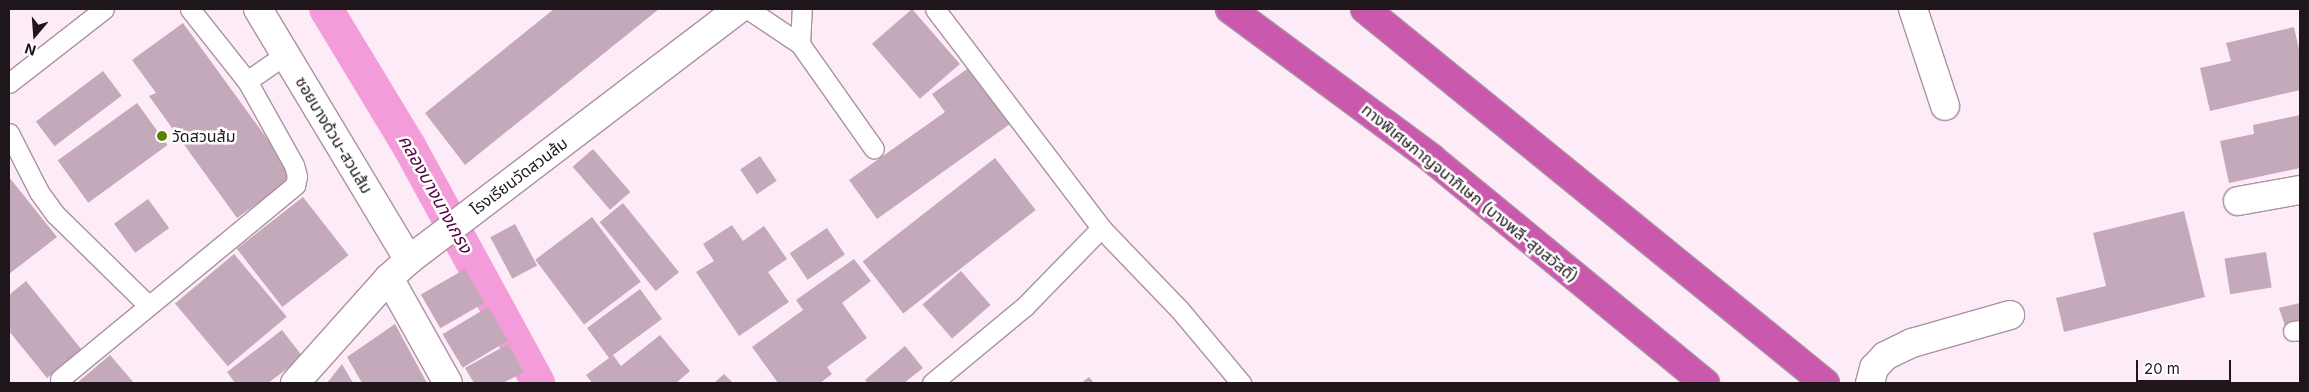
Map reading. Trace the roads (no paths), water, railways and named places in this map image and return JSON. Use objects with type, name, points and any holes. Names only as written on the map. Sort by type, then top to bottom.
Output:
[{"type":"highway","name":"ทางพิเศษกาญจนาภิเษก (บางพลี-สุขสวัสดิ์)","points":[[1230,9],[1431,158],[1705,383]]},
{"type":"highway","points":[[1365,9],[1825,383]]},
{"type":"street","name":"ซอยบางด้วน-สวนส้ม","points":[[258,9],[418,253]]},
{"type":"street","name":"โรงเรียนวัดสวนส้ม","points":[[295,383],[388,278],[470,213],[738,9]]},
{"type":"street","points":[[1913,9],[1945,106]]},
{"type":"street","points":[[2238,201],[2300,190]]},
{"type":"street","points":[[388,278],[448,383]]},
{"type":"street","points":[[1870,383],[1874,368],[1885,356],[1912,343],[2010,315]]},
{"type":"lane","points":[[9,83],[104,9]]},
{"type":"lane","points":[[60,379],[295,185],[294,165],[247,81],[190,9]]},
{"type":"lane","points":[[748,9],[800,44],[874,149]]},
{"type":"lane","points":[[800,44],[802,9]]},
{"type":"lane","points":[[935,9],[1102,228],[1179,309],[1241,383]]},
{"type":"lane","points":[[247,81],[286,54]]},
{"type":"lane","points":[[9,133],[39,192],[55,214],[148,305]]},
{"type":"lane","points":[[932,383],[1025,306],[1102,228]]},
{"type":"waterway","name":"คลองบางนางเกรง","points":[[326,9],[409,146],[538,383]]},
{"type":"place","name":"วัดสวนส้ม","points":[[162,136]]}]
